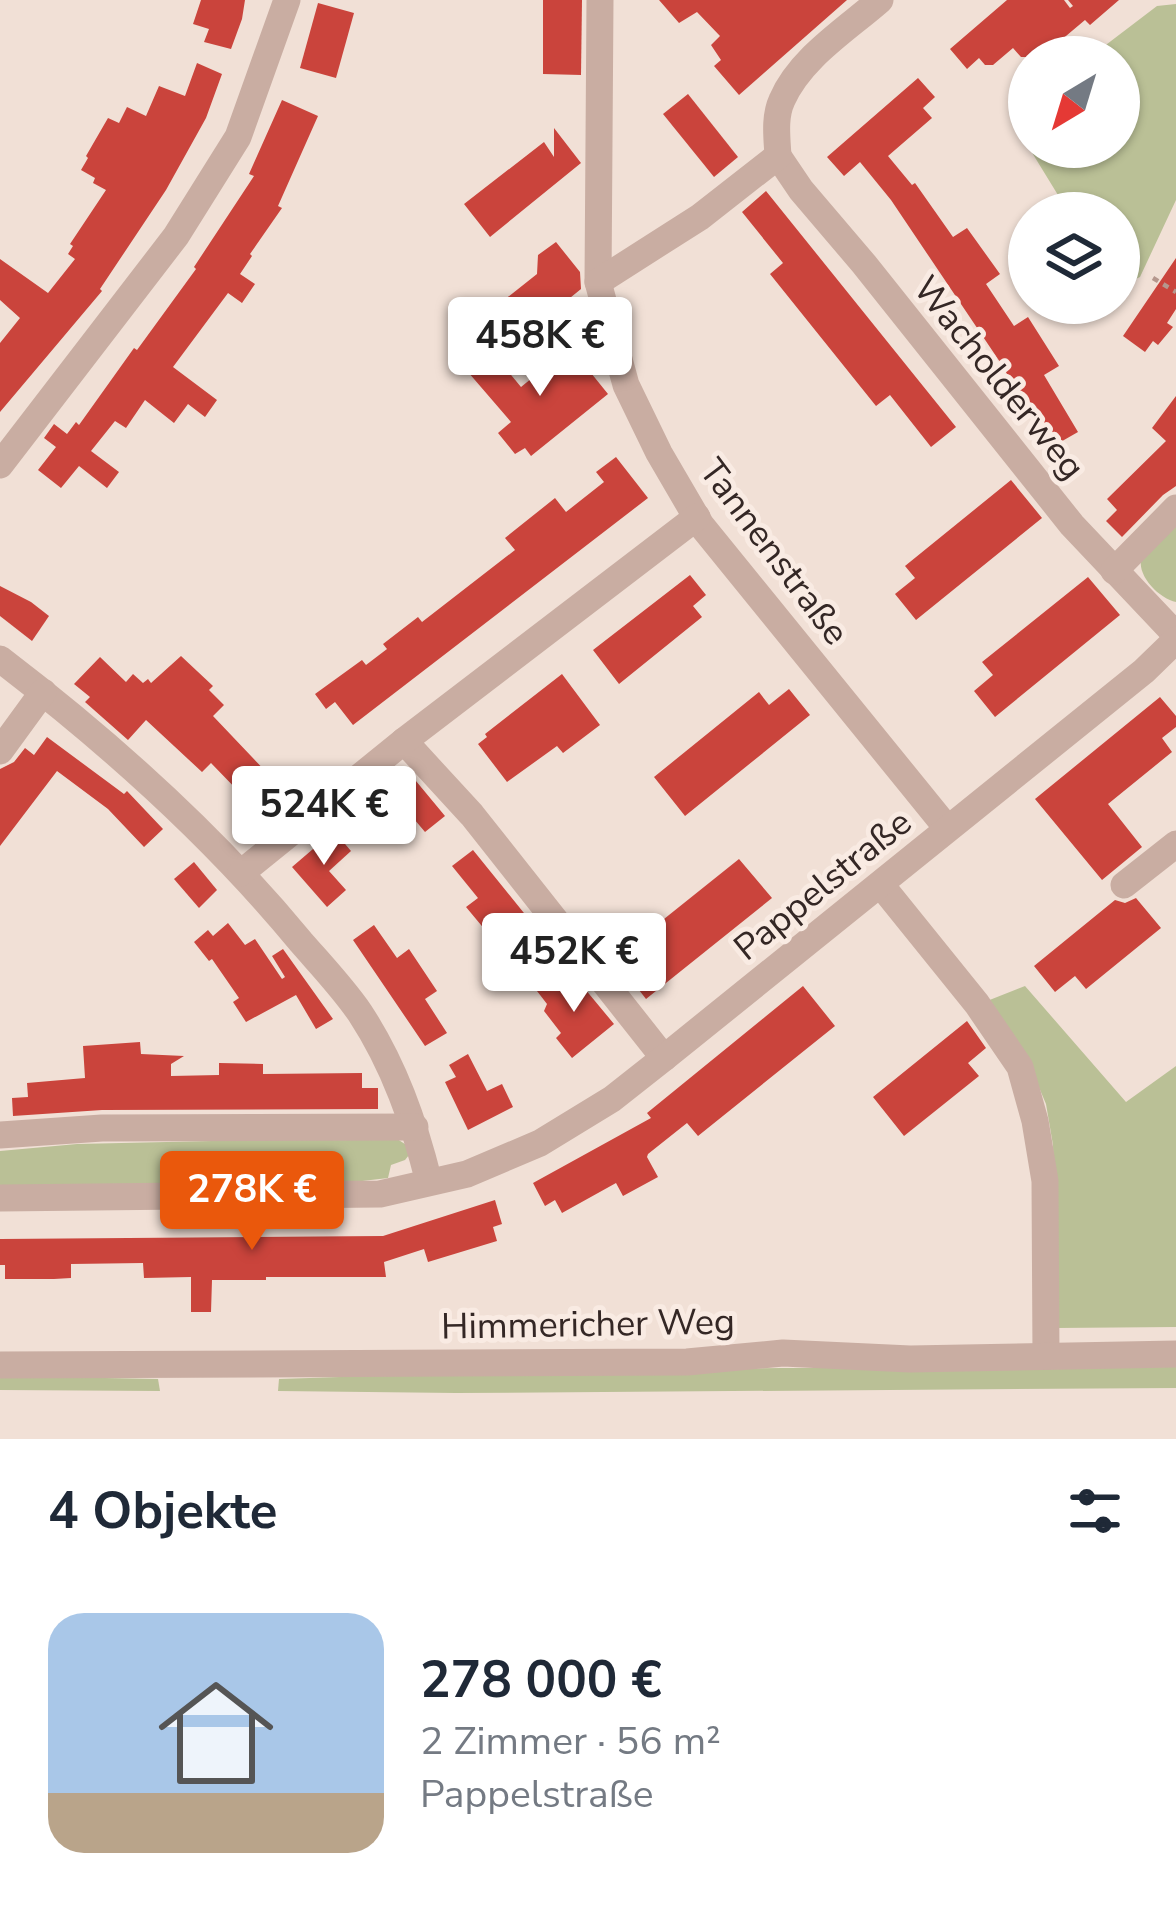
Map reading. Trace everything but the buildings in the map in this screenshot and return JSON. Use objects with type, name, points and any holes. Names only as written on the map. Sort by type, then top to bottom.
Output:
[{"type":"street","points":[[0,465],[189,216],[238,136],[287,0]]},
{"type":"street","name":"Tannenstraße","points":[[600,0],[598,282],[626,386],[701,525],[947,828]]},
{"type":"street","points":[[598,282],[700,217],[778,156],[781,102],[803,67],[880,0]]},
{"type":"street","name":"Wacholderweg","points":[[778,156],[1072,525],[1176,638]]},
{"type":"street","points":[[1114,571],[1176,508]]},
{"type":"street","points":[[242,873],[404,741],[698,517]]},
{"type":"street","name":"Pappelstraße","points":[[0,1198],[380,1195],[467,1174],[540,1143],[612,1099],[664,1058],[1144,671],[1176,638]]},
{"type":"street","points":[[0,659],[184,812],[267,900],[359,1012],[400,1088],[429,1182]]},
{"type":"street","points":[[0,751],[44,692]]},
{"type":"street","points":[[404,741],[472,815],[664,1058]]},
{"type":"street","points":[[1124,884],[1176,844]]},
{"type":"street","points":[[881,885],[977,1004],[1020,1067],[1045,1181],[1046,1356]]},
{"type":"street","points":[[0,1136],[124,1128],[415,1127]]},
{"type":"street","name":"Himmericher Weg","points":[[0,1365],[687,1362],[783,1353],[910,1359],[1176,1354]]},
{"type":"path","points":[[1153,278],[1176,292]]},
{"type":"green space","points":[[1176,4],[1176,200],[1140,277],[1140,192],[1056,192],[1041,168],[1140,168],[1140,36],[1118,36],[1157,6]]},
{"type":"green space","points":[[1176,524],[1176,602],[1151,586],[1141,560]]},
{"type":"green space","points":[[1025,986],[1126,1102],[1176,1066],[1176,1327],[1056,1328],[1053,1145],[1046,1104],[1024,1052],[987,1001]]},
{"type":"green space","points":[[394,1137],[408,1146],[409,1155],[391,1165],[388,1178],[345,1183],[0,1188],[0,1151],[77,1144]]},
{"type":"green space","points":[[1176,1367],[1176,1388],[278,1391],[279,1379],[490,1372]]},
{"type":"green space","points":[[0,1376],[158,1379],[160,1391],[0,1390]]}]
